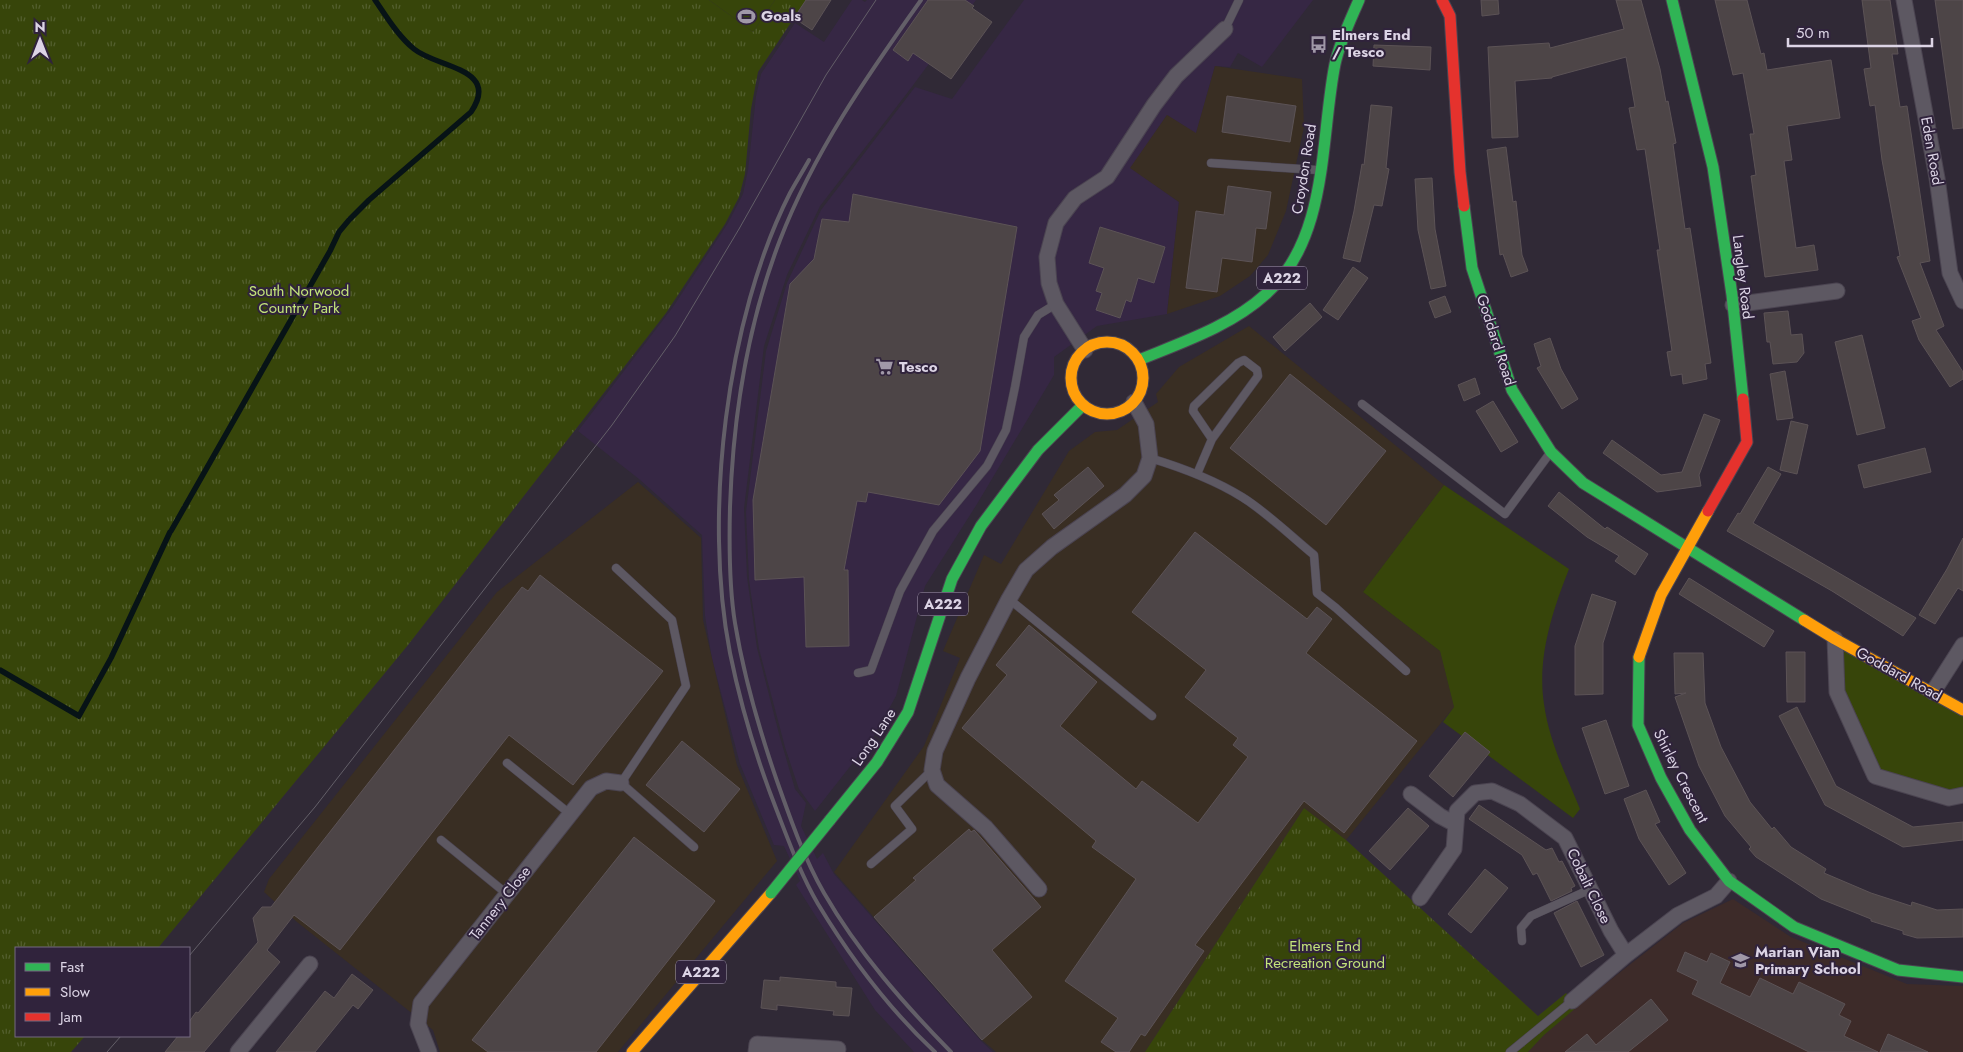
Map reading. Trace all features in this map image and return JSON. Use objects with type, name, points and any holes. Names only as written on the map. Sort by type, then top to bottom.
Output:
[{"type":"street","name":"Croydon Road","points":[[1139,360],[1223,322],[1252,306],[1281,281],[1309,227],[1318,195],[1335,63],[1359,0]]},
{"type":"street","points":[[1353,14],[1371,0]]},
{"type":"street","name":"Goddard Road","points":[[1442,0],[1450,16],[1460,172],[1472,268],[1512,390],[1551,452],[1583,483],[1835,639],[1963,710]]},
{"type":"street","name":"Langley Road","points":[[1672,0],[1713,167],[1733,305],[1747,442],[1689,548]]},
{"type":"street","name":"Eden Road","points":[[1904,0],[1937,178],[1950,273],[1963,301]]},
{"type":"street","points":[[1084,350],[1056,304],[1049,283],[1047,257],[1056,223],[1075,198],[1107,177],[1154,105],[1176,76],[1226,29]]},
{"type":"street","points":[[1733,305],[1837,291]]},
{"type":"street","points":[[1113,342],[1125,347],[1134,354],[1139,360],[1143,372],[1140,393],[1134,402],[1124,410],[1107,414],[1083,405],[1076,395],[1071,379],[1073,367],[1084,350],[1095,344],[1113,342]]},
{"type":"street","points":[[1039,890],[986,828],[937,785],[932,770],[935,751],[968,678],[1009,598],[1026,570],[1052,547],[1126,495],[1144,476],[1150,458],[1146,424],[1134,402]]},
{"type":"street","name":"Long Lane","points":[[632,1052],[771,893],[877,762],[908,712],[952,579],[981,526],[1038,450],[1083,405]]},
{"type":"street","name":"Shirley Crescent","points":[[1689,548],[1661,595],[1639,654],[1638,725],[1661,778],[1690,830],[1729,882],[1794,927],[1898,970],[1963,977]]},
{"type":"street","name":"Goddard Road","points":[[1835,639],[1837,692],[1875,776],[1949,798],[1963,795]]},
{"type":"street","points":[[1933,692],[1963,645]]},
{"type":"street","name":"Tannery Close","points":[[428,1052],[418,1024],[421,1003],[591,788],[606,781],[620,783]]},
{"type":"street","name":"Cobalt Close","points":[[1420,898],[1454,849],[1457,811],[1475,793],[1492,791],[1520,804],[1565,838],[1611,932],[1626,954]]},
{"type":"street","points":[[1411,794],[1440,816],[1455,824]]},
{"type":"street","points":[[1572,1001],[1626,954],[1678,915],[1716,896],[1729,882]]},
{"type":"street","points":[[238,1052],[310,964]]},
{"type":"street","points":[[756,1052],[757,1044],[838,1049]]},
{"type":"lane","points":[[1226,29],[1239,0]]},
{"type":"lane","points":[[1211,163],[1322,170]]},
{"type":"lane","points":[[858,673],[871,670],[900,591],[933,531],[987,466],[1006,430],[1024,337],[1038,315],[1056,304]]},
{"type":"lane","points":[[1197,474],[1212,439],[1258,376],[1257,370],[1244,360],[1238,363],[1194,406],[1193,411],[1212,439]]},
{"type":"lane","points":[[1362,404],[1505,514],[1551,452]]},
{"type":"lane","points":[[1150,458],[1197,474],[1244,498],[1314,555],[1317,593],[1406,671]]},
{"type":"lane","points":[[616,568],[672,620],[686,686],[620,783],[694,847]]},
{"type":"lane","points":[[1009,598],[1152,716]]},
{"type":"lane","points":[[507,763],[570,814]]},
{"type":"lane","points":[[871,864],[912,829],[894,806],[932,770]]},
{"type":"lane","points":[[441,840],[507,894]]},
{"type":"lane","points":[[1522,941],[1521,928],[1530,916],[1591,890]]},
{"type":"lane","points":[[1510,1052],[1572,1001]]},
{"type":"shaded area","points":[[852,0],[862,0],[865,2],[867,0],[976,0],[820,206],[787,275],[764,346],[744,508],[747,577],[757,648],[779,734],[795,789],[806,803],[801,826],[817,859],[823,853],[834,874],[981,1041],[993,1052],[914,1052],[875,1010],[796,885],[800,881],[784,846],[774,845],[740,764],[712,659],[705,616],[702,535],[639,479],[578,431],[673,307],[728,223],[743,194],[748,170],[756,96],[761,74],[795,23],[824,42]]},
{"type":"shaded area","points":[[1024,0],[1313,0],[1262,67],[1238,53],[1230,67],[1215,66],[1196,134],[1167,115],[1131,168],[1179,202],[1167,314],[1097,326],[1054,357],[1054,375],[977,504],[925,586],[896,696],[874,736],[815,811],[799,789],[785,747],[759,649],[749,580],[746,512],[766,351],[787,283],[821,210],[915,87],[952,99]]},
{"type":"shaded area","points":[[1215,66],[1302,79],[1304,127],[1286,211],[1268,255],[1250,276],[1220,296],[1167,314],[1179,202],[1130,168],[1167,115],[1196,133]]},
{"type":"shaded area","points":[[1249,326],[1444,485],[1363,592],[1440,651],[1454,707],[1346,840],[1304,808],[1145,1052],[996,1052],[982,1040],[834,872],[924,746],[960,658],[943,651],[984,555],[1001,564],[1069,451],[1095,432],[1117,430],[1158,402],[1156,394],[1179,367]]},
{"type":"shaded area","points":[[638,482],[701,538],[703,620],[737,765],[777,861],[618,1052],[440,1052],[433,1030],[297,922],[264,892],[269,879],[497,592]]},
{"type":"shaded area","name":"Marian Vian Primary School","points":[[1733,899],[1791,937],[1907,984],[1963,986],[1963,1052],[1528,1052],[1544,1035],[1586,999],[1683,923]]},
{"type":"green space","name":"South Norwood Country Park","points":[[0,0],[709,0],[753,32],[775,0],[806,0],[758,72],[751,109],[745,174],[739,197],[725,224],[666,313],[408,645],[159,947],[15,947],[15,1037],[84,1037],[71,1052],[0,1052]]},
{"type":"green space","name":"Goals","points":[[709,0],[775,0],[753,32]]},
{"type":"green space","points":[[1444,485],[1569,569],[1552,618],[1544,652],[1542,687],[1546,718],[1550,731],[1580,809],[1573,818],[1443,722],[1454,707],[1440,651],[1363,592]]},
{"type":"green space","points":[[1835,639],[1963,710],[1963,795],[1875,776],[1837,692]]},
{"type":"green space","name":"Elmers End Recreation Ground","points":[[1304,808],[1346,840],[1538,1016],[1566,993],[1577,1007],[1544,1035],[1528,1052],[1145,1052]]},
{"type":"building","points":[[806,0],[831,0],[812,30],[794,18]]},
{"type":"building","points":[[928,0],[965,0],[974,6],[972,8],[992,22],[951,79],[913,53],[908,61],[893,50]]},
{"type":"building","points":[[1481,0],[1498,0],[1499,14],[1482,16]]},
{"type":"building","points":[[1616,0],[1641,0],[1660,69],[1666,102],[1668,101],[1676,143],[1673,144],[1685,229],[1690,228],[1711,363],[1705,364],[1707,379],[1683,384],[1682,374],[1671,376],[1667,352],[1672,351],[1657,250],[1660,250],[1645,149],[1637,150],[1629,108],[1635,107],[1626,57],[1552,78],[1515,81],[1518,137],[1492,138],[1488,47],[1549,43],[1550,48],[1624,29]]},
{"type":"building","points":[[1715,0],[1747,0],[1761,54],[1764,53],[1767,70],[1831,60],[1840,118],[1787,126],[1792,160],[1784,161],[1796,248],[1814,245],[1818,270],[1765,277],[1751,176],[1756,175],[1750,134],[1754,134],[1743,73],[1733,75]]},
{"type":"building","points":[[1862,0],[1890,0],[1898,54],[1892,54],[1900,107],[1907,106],[1930,261],[1920,263],[1944,326],[1936,330],[1963,372],[1963,379],[1950,387],[1919,340],[1912,321],[1921,318],[1897,257],[1900,256],[1882,160],[1875,105],[1870,106],[1864,69],[1871,68]]},
{"type":"building","points":[[1935,0],[1963,0],[1963,128],[1953,129]]},
{"type":"building","points":[[1374,45],[1431,47],[1430,70],[1373,66]]},
{"type":"building","points":[[1227,96],[1296,106],[1290,142],[1222,132]]},
{"type":"building","points":[[1371,105],[1392,107],[1386,168],[1389,169],[1382,206],[1374,205],[1360,262],[1343,258],[1362,164],[1364,165]]},
{"type":"building","points":[[1506,147],[1513,202],[1516,201],[1522,255],[1528,271],[1511,277],[1503,254],[1500,255],[1487,150]]},
{"type":"building","points":[[1432,178],[1435,229],[1446,286],[1431,289],[1418,230],[1415,179]]},
{"type":"building","points":[[1228,186],[1271,192],[1266,229],[1256,228],[1252,262],[1222,258],[1217,292],[1186,288],[1196,211],[1224,215]]},
{"type":"building","name":"Tesco","points":[[853,194],[1017,227],[980,451],[939,505],[868,492],[866,502],[857,501],[844,570],[848,570],[849,646],[806,647],[804,577],[755,580],[753,500],[790,284],[814,259],[822,219],[849,222]]},
{"type":"building","points":[[1100,227],[1165,247],[1154,283],[1138,278],[1131,302],[1126,300],[1120,318],[1096,310],[1102,293],[1096,291],[1104,268],[1089,263]]},
{"type":"building","points":[[1353,267],[1368,278],[1338,320],[1323,310]]},
{"type":"building","points":[[1445,296],[1451,312],[1435,318],[1429,302]]},
{"type":"building","points":[[1310,303],[1322,317],[1285,351],[1273,337]]},
{"type":"building","points":[[1788,311],[1791,335],[1802,334],[1804,353],[1797,362],[1773,364],[1770,342],[1767,342],[1764,313]]},
{"type":"building","points":[[1862,335],[1885,428],[1857,435],[1835,342]]},
{"type":"building","points":[[1550,338],[1561,369],[1578,399],[1562,409],[1537,368],[1541,366],[1534,344]]},
{"type":"building","points":[[1785,371],[1793,418],[1777,420],[1770,374]]},
{"type":"building","points":[[1290,374],[1386,451],[1326,525],[1230,448]]},
{"type":"building","points":[[1475,378],[1480,394],[1464,401],[1458,385]]},
{"type":"building","points":[[1493,401],[1518,442],[1501,452],[1476,411]]},
{"type":"building","points":[[1704,414],[1720,420],[1699,475],[1701,486],[1657,492],[1603,453],[1612,440],[1661,475],[1682,472]]},
{"type":"building","points":[[1791,421],[1808,425],[1797,474],[1780,470]]},
{"type":"building","points":[[1925,448],[1931,472],[1864,488],[1858,465]]},
{"type":"building","points":[[1088,467],[1104,486],[1054,529],[1042,514],[1059,500],[1054,495]]},
{"type":"building","points":[[1768,467],[1781,474],[1753,523],[1916,618],[1903,636],[1832,591],[1727,531],[1738,513],[1740,514]]},
{"type":"building","points":[[1559,492],[1605,529],[1607,527],[1648,554],[1635,575],[1615,561],[1619,556],[1587,537],[1548,506]]},
{"type":"building","points":[[1195,532],[1307,619],[1317,607],[1332,619],[1306,653],[1417,741],[1344,833],[1304,801],[1195,945],[1204,951],[1145,1036],[1141,1034],[1129,1052],[1116,1052],[1101,1042],[1118,1018],[1065,981],[1136,879],[1092,847],[1096,841],[962,728],[1007,675],[996,665],[1029,625],[1097,682],[1060,726],[1136,789],[1142,781],[1198,823],[1248,757],[1233,745],[1238,738],[1185,697],[1206,670],[1132,612]]},
{"type":"building","points":[[1963,538],[1963,591],[1958,588],[1935,624],[1919,615]]},
{"type":"building","points":[[540,575],[663,671],[573,785],[509,735],[340,950],[294,915],[267,950],[280,962],[204,1052],[165,1052],[177,1037],[190,1037],[190,1021],[196,1012],[198,1013],[258,942],[253,918],[262,907],[271,907],[522,587],[528,591]]},
{"type":"building","points":[[1689,578],[1774,631],[1764,647],[1679,594]]},
{"type":"building","points":[[1592,594],[1616,602],[1603,643],[1603,694],[1575,695],[1575,646]]},
{"type":"building","points":[[1786,652],[1805,652],[1805,702],[1787,702]]},
{"type":"building","points":[[1674,653],[1703,653],[1705,703],[1721,747],[1750,802],[1772,829],[1774,827],[1791,847],[1826,869],[1824,873],[1871,893],[1911,906],[1912,902],[1937,910],[1963,909],[1963,937],[1917,938],[1903,934],[1903,931],[1871,921],[1871,919],[1821,899],[1756,857],[1749,849],[1751,847],[1725,816],[1699,766],[1675,697],[1686,693],[1675,694]]},
{"type":"building","points":[[1797,707],[1836,786],[1913,827],[1963,822],[1963,840],[1903,847],[1825,805],[1779,716]]},
{"type":"building","points":[[1606,720],[1629,786],[1605,794],[1582,728]]},
{"type":"building","points":[[1465,732],[1490,752],[1453,797],[1429,776]]},
{"type":"building","points":[[682,741],[740,789],[704,832],[646,785]]},
{"type":"building","points":[[1646,790],[1660,822],[1655,824],[1686,873],[1669,885],[1639,839],[1624,799]]},
{"type":"building","points":[[1479,805],[1546,850],[1552,848],[1559,862],[1562,861],[1575,886],[1571,888],[1572,891],[1551,901],[1537,873],[1533,875],[1522,855],[1469,819]]},
{"type":"building","points":[[1408,808],[1429,826],[1390,870],[1369,851]]},
{"type":"building","points":[[969,829],[971,832],[975,831],[1041,907],[992,950],[1032,997],[982,1040],[874,917],[916,880],[913,878]]},
{"type":"building","points":[[634,837],[715,901],[596,1052],[488,1052],[472,1040]]},
{"type":"building","points":[[1485,869],[1508,888],[1471,933],[1448,914]]},
{"type":"building","points":[[1577,901],[1604,955],[1581,967],[1554,913]]},
{"type":"building","points":[[1685,952],[1707,962],[1711,953],[1730,962],[1720,983],[1750,997],[1760,978],[1793,994],[1799,982],[1845,1004],[1839,1015],[1851,1021],[1844,1036],[1878,1052],[1809,1052],[1692,994],[1698,981],[1677,971]]},
{"type":"building","points":[[352,974],[373,990],[358,1009],[353,1005],[315,1052],[276,1052],[325,991],[334,998]]},
{"type":"building","points":[[780,977],[836,982],[836,987],[852,988],[849,1016],[833,1015],[834,1011],[777,1005],[777,1010],[761,1008],[764,980],[780,981]]},
{"type":"building","points":[[1651,999],[1668,1020],[1628,1052],[1565,1052],[1587,1034],[1596,1045]]},
{"type":"building","points":[[1888,1034],[1928,1052],[1880,1052]]},
{"type":"waterway","points":[[171,531],[339,232],[369,200],[471,112],[478,97],[478,86],[472,78],[462,71],[414,49],[398,32],[375,0]]},
{"type":"waterway","points":[[0,670],[79,716],[111,658],[170,532]]},
{"type":"tram line","points":[[190,955],[315,807],[612,425],[675,336],[739,229],[826,75],[876,0]]},
{"type":"tram line","points":[[107,1052],[120,1037]]},
{"type":"railway","points":[[921,0],[881,57],[825,145],[794,208],[769,272],[750,338],[738,405],[732,473],[730,566],[735,623],[753,703],[777,781],[810,866],[837,915],[867,957],[899,996],[951,1052]]},
{"type":"railway","points":[[809,160],[790,193],[768,243],[750,299],[736,358],[726,418],[720,480],[719,541],[722,599],[730,653],[750,733],[770,792],[806,882],[830,924],[857,963],[902,1019],[935,1052]]},
{"type":"traffic: fast","points":[[1139,360],[1189,340],[1238,315],[1266,294],[1286,271],[1301,245],[1312,216],[1319,186],[1335,64],[1342,39],[1359,0]]},
{"type":"traffic: fast","points":[[1672,0],[1713,167],[1732,295],[1743,399]]},
{"type":"traffic: fast","points":[[1464,206],[1472,268],[1512,390],[1551,452],[1583,483],[1804,620]]},
{"type":"traffic: fast","points":[[830,820],[877,762],[908,712],[952,579],[981,526],[1038,450],[1083,405]]},
{"type":"traffic: fast","points":[[1639,657],[1638,725],[1661,778],[1690,830],[1729,881],[1794,927],[1898,970],[1963,977]]},
{"type":"traffic: fast","points":[[771,893],[830,820]]},
{"type":"traffic: slow","points":[[1107,342],[1127,348],[1137,358],[1143,378],[1137,398],[1127,408],[1107,414],[1087,408],[1077,398],[1071,378],[1077,358],[1087,348],[1107,342]]},
{"type":"traffic: slow","points":[[1639,657],[1661,595],[1708,511]]},
{"type":"traffic: slow","points":[[1804,620],[1963,710]]},
{"type":"traffic: slow","points":[[632,1052],[771,893]]},
{"type":"traffic: jam","points":[[1442,0],[1450,16],[1464,206]]},
{"type":"traffic: jam","points":[[1708,511],[1747,442],[1743,399]]},
{"type":"place","name":"Goals","points":[[747,16]]},
{"type":"place","name":"Elmers End / Tesco","points":[[1318,44]]},
{"type":"place","name":"Tesco","points":[[885,367]]},
{"type":"place","name":"Marian Vian Primary School","points":[[1741,961]]}]
